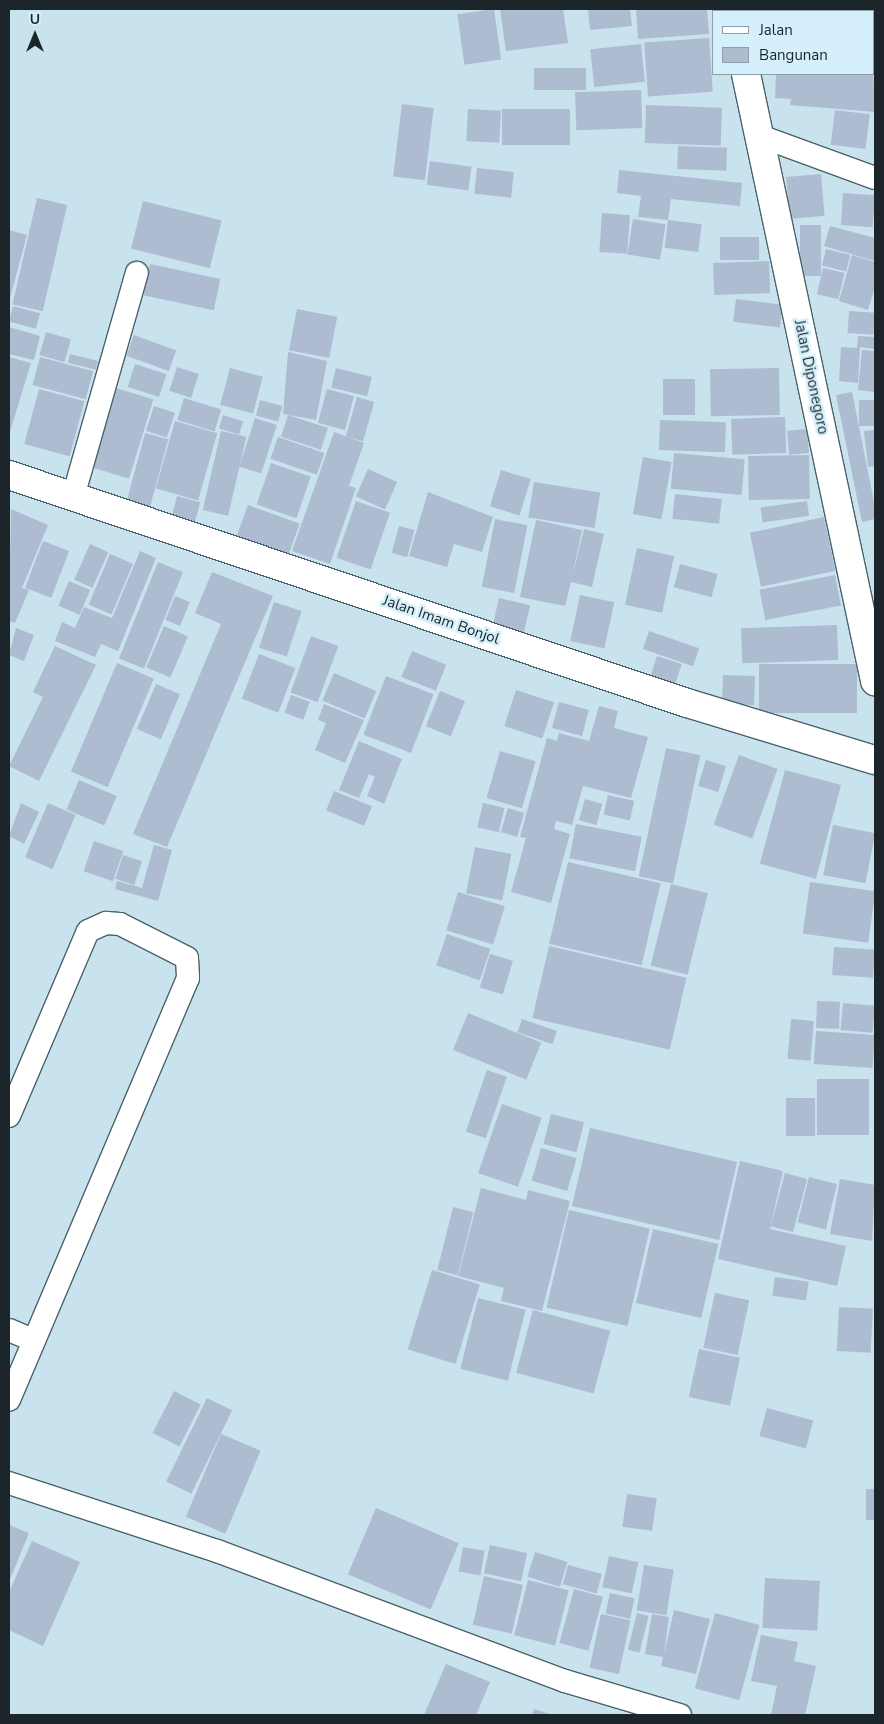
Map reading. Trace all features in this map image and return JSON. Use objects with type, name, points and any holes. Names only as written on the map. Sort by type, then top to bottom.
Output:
[{"type":"main road","name":"Jalan Diponegoro","points":[[746,75],[875,681]]},
{"type":"main road","name":"Jalan Imam Bonjol","points":[[9,475],[687,703],[875,760]]},
{"type":"street","points":[[760,136],[875,178]]},
{"type":"street","points":[[73,497],[137,273]]},
{"type":"street","points":[[9,1116],[88,931],[106,923],[120,924],[187,958],[188,978],[109,1172],[33,1340],[9,1400]]},
{"type":"street","points":[[9,1330],[33,1340]]},
{"type":"street","points":[[9,1483],[217,1552],[565,1681],[680,1715]]},
{"type":"building","points":[[494,9],[501,60],[464,65],[457,14]]},
{"type":"building","points":[[500,9],[563,9],[568,43],[506,51]]},
{"type":"building","points":[[588,9],[630,9],[632,26],[590,30]]},
{"type":"building","points":[[636,9],[707,9],[709,34],[638,39]]},
{"type":"building","points":[[851,9],[875,9],[875,15],[874,10]]},
{"type":"building","points":[[709,38],[713,92],[648,96],[644,43]]},
{"type":"building","points":[[641,44],[645,82],[594,87],[590,49]]},
{"type":"building","points":[[534,68],[586,68],[586,90],[534,90]]},
{"type":"building","points":[[776,75],[873,75],[875,112],[790,105],[791,99],[775,98]]},
{"type":"building","points":[[641,90],[642,128],[576,130],[575,92]]},
{"type":"building","points":[[402,104],[434,108],[425,180],[393,176]]},
{"type":"building","points":[[646,105],[722,108],[721,146],[645,143]]},
{"type":"building","points":[[468,109],[501,111],[499,143],[466,141]]},
{"type":"building","points":[[502,109],[570,109],[570,145],[502,145]]},
{"type":"building","points":[[835,110],[870,114],[865,149],[831,145]]},
{"type":"building","points":[[678,146],[727,148],[726,171],[677,169]]},
{"type":"building","points":[[430,161],[472,167],[468,191],[427,185]]},
{"type":"building","points":[[477,168],[514,172],[511,198],[474,194]]},
{"type":"building","points":[[619,170],[742,183],[740,206],[671,199],[668,220],[638,217],[641,196],[617,193]]},
{"type":"building","points":[[821,174],[825,216],[790,219],[786,177]]},
{"type":"building","points":[[843,193],[875,195],[873,227],[841,225]]},
{"type":"building","points":[[37,198],[67,205],[43,311],[12,304]]},
{"type":"building","points":[[143,201],[222,221],[210,268],[131,249]]},
{"type":"building","points":[[602,213],[630,215],[627,254],[599,252]]},
{"type":"building","points":[[633,219],[666,224],[660,260],[627,255]]},
{"type":"building","points":[[668,220],[702,224],[698,252],[665,248]]},
{"type":"building","points":[[800,225],[821,225],[821,276],[800,276]]},
{"type":"building","points":[[830,226],[875,238],[875,261],[824,246]]},
{"type":"building","points":[[9,230],[27,235],[9,302]]},
{"type":"building","points":[[720,237],[759,237],[759,260],[720,260]]},
{"type":"building","points":[[826,249],[850,255],[846,272],[822,265]]},
{"type":"building","points":[[852,255],[875,262],[875,287],[868,310],[839,301]]},
{"type":"building","points":[[769,261],[770,293],[714,295],[713,263]]},
{"type":"building","points":[[150,264],[220,279],[214,310],[143,295]]},
{"type":"building","points":[[823,268],[844,273],[838,299],[817,294]]},
{"type":"building","points":[[736,299],[783,305],[780,328],[733,322]]},
{"type":"building","points":[[13,306],[40,313],[36,329],[9,321]]},
{"type":"building","points":[[297,309],[337,317],[329,358],[289,350]]},
{"type":"building","points":[[849,311],[875,313],[873,335],[847,333]]},
{"type":"building","points":[[9,327],[40,336],[34,360],[9,354]]},
{"type":"building","points":[[46,332],[71,339],[64,362],[39,355]]},
{"type":"building","points":[[134,335],[176,350],[169,371],[126,356]]},
{"type":"building","points":[[858,336],[875,337],[875,349],[860,347],[858,383],[839,381],[841,347],[857,348]]},
{"type":"building","points":[[862,350],[875,351],[875,392],[858,390]]},
{"type":"building","points":[[288,352],[327,361],[316,420],[283,414]]},
{"type":"building","points":[[70,354],[98,361],[96,370],[68,363]]},
{"type":"building","points":[[9,357],[31,363],[9,435]]},
{"type":"building","points":[[40,357],[93,371],[86,399],[32,385]]},
{"type":"building","points":[[135,364],[166,374],[159,397],[128,387]]},
{"type":"building","points":[[177,367],[199,374],[191,398],[169,391]]},
{"type":"building","points":[[230,368],[263,377],[253,414],[220,405]]},
{"type":"building","points":[[336,368],[372,377],[367,396],[331,387]]},
{"type":"building","points":[[779,368],[780,415],[711,416],[710,369]]},
{"type":"building","points":[[663,379],[695,379],[695,415],[663,415]]},
{"type":"building","points":[[116,388],[153,399],[129,479],[92,467]]},
{"type":"building","points":[[39,389],[84,401],[70,456],[24,444]]},
{"type":"building","points":[[327,389],[354,396],[345,430],[318,423]]},
{"type":"building","points":[[852,392],[875,507],[875,519],[862,522],[836,395]]},
{"type":"building","points":[[357,397],[374,402],[363,441],[346,436]]},
{"type":"building","points":[[184,398],[221,409],[215,431],[177,420]]},
{"type":"building","points":[[260,400],[282,406],[278,421],[256,415]]},
{"type":"building","points":[[859,400],[875,400],[875,426],[859,426]]},
{"type":"building","points":[[154,406],[175,413],[167,438],[146,431]]},
{"type":"building","points":[[223,415],[243,421],[239,435],[219,428]]},
{"type":"building","points":[[288,415],[328,428],[321,450],[281,437]]},
{"type":"building","points":[[785,417],[786,453],[732,455],[731,419]]},
{"type":"building","points":[[255,418],[277,425],[261,474],[239,467]]},
{"type":"building","points":[[660,420],[726,422],[725,452],[659,450]]},
{"type":"building","points":[[175,421],[217,433],[198,500],[156,488]]},
{"type":"building","points":[[807,429],[809,453],[789,455],[787,431]]},
{"type":"building","points":[[875,430],[875,466],[868,467],[864,431]]},
{"type":"building","points":[[221,431],[246,437],[228,516],[203,510]]},
{"type":"building","points":[[334,432],[364,443],[349,486],[356,488],[330,564],[292,551]]},
{"type":"building","points":[[145,433],[168,439],[150,507],[127,501]]},
{"type":"building","points":[[278,437],[324,453],[317,475],[271,459]]},
{"type":"building","points":[[674,453],[745,459],[742,495],[671,489]]},
{"type":"building","points":[[809,455],[810,499],[749,500],[748,456]]},
{"type":"building","points":[[643,457],[672,462],[661,519],[633,514]]},
{"type":"building","points":[[271,463],[311,477],[296,518],[257,505]]},
{"type":"building","points":[[368,469],[397,482],[385,509],[356,496]]},
{"type":"building","points":[[501,470],[531,479],[520,515],[490,506]]},
{"type":"building","points":[[534,482],[600,492],[595,528],[528,518]]},
{"type":"building","points":[[428,492],[493,517],[482,552],[454,544],[447,567],[409,556]]},
{"type":"building","points":[[675,494],[722,499],[719,524],[672,519]]},
{"type":"building","points":[[177,496],[200,502],[194,526],[171,520]]},
{"type":"building","points":[[356,501],[390,513],[371,569],[336,558]]},
{"type":"building","points":[[807,501],[809,516],[763,522],[760,508]]},
{"type":"building","points":[[248,505],[300,524],[285,565],[233,546]]},
{"type":"building","points":[[11,509],[48,525],[22,588],[29,590],[15,623],[9,621]]},
{"type":"building","points":[[824,517],[835,571],[761,587],[750,533]]},
{"type":"building","points":[[495,519],[527,525],[514,593],[482,587]]},
{"type":"building","points":[[536,520],[582,530],[572,577],[584,529],[604,534],[592,587],[571,582],[565,606],[520,597]]},
{"type":"building","points":[[399,526],[414,530],[407,557],[392,553]]},
{"type":"building","points":[[43,541],[69,551],[51,598],[25,588]]},
{"type":"building","points":[[90,544],[108,552],[92,588],[74,580]]},
{"type":"building","points":[[637,548],[674,556],[662,613],[625,605]]},
{"type":"building","points":[[140,551],[156,558],[118,651],[101,644],[95,657],[55,641],[62,622],[75,628],[84,607],[112,618]]},
{"type":"building","points":[[110,554],[133,564],[112,614],[89,605]]},
{"type":"building","points":[[158,562],[183,572],[144,669],[119,658]]},
{"type":"building","points":[[680,564],[718,574],[711,597],[674,587]]},
{"type":"building","points":[[212,572],[273,596],[167,847],[133,834],[221,624],[195,613]]},
{"type":"building","points":[[835,575],[841,605],[765,620],[759,590]]},
{"type":"building","points":[[69,581],[90,590],[80,615],[58,606]]},
{"type":"building","points":[[580,595],[614,602],[604,648],[570,641]]},
{"type":"building","points":[[175,596],[190,602],[180,626],[165,620]]},
{"type":"building","points":[[499,598],[530,605],[523,638],[491,631]]},
{"type":"building","points":[[274,602],[302,611],[287,657],[259,648]]},
{"type":"building","points":[[837,625],[838,660],[742,663],[741,628]]},
{"type":"building","points":[[164,626],[188,636],[170,678],[146,667]]},
{"type":"building","points":[[16,628],[34,635],[24,661],[9,655]]},
{"type":"building","points":[[649,631],[699,648],[693,666],[643,649]]},
{"type":"building","points":[[311,636],[338,646],[318,702],[290,692]]},
{"type":"building","points":[[55,646],[96,665],[39,781],[9,766],[43,697],[33,692]]},
{"type":"building","points":[[412,651],[446,665],[436,691],[402,677]]},
{"type":"building","points":[[259,654],[295,668],[278,713],[242,699]]},
{"type":"building","points":[[657,656],[682,664],[674,689],[649,681]]},
{"type":"building","points":[[117,663],[154,679],[108,787],[71,772]]},
{"type":"building","points":[[759,664],[857,664],[857,713],[759,713]]},
{"type":"building","points":[[334,673],[376,691],[365,719],[322,701]]},
{"type":"building","points":[[723,675],[755,676],[754,705],[722,704]]},
{"type":"building","points":[[386,676],[434,694],[411,753],[363,735]]},
{"type":"building","points":[[156,684],[180,694],[161,739],[137,729]]},
{"type":"building","points":[[516,690],[554,702],[542,739],[504,726]]},
{"type":"building","points":[[440,691],[465,701],[451,736],[426,726]]},
{"type":"building","points":[[291,695],[310,702],[303,720],[285,713]]},
{"type":"building","points":[[559,702],[589,710],[582,736],[552,728]]},
{"type":"building","points":[[324,704],[364,720],[345,763],[315,750],[326,723],[318,720]]},
{"type":"building","points":[[599,706],[618,711],[614,728],[648,737],[631,798],[583,786],[572,825],[556,821],[554,829],[570,834],[551,903],[511,892],[526,838],[520,837],[547,738],[557,741],[559,733],[589,741]]},
{"type":"building","points":[[359,741],[402,759],[384,804],[367,796],[375,777],[369,774],[359,798],[339,790]]},
{"type":"building","points":[[666,748],[700,755],[673,883],[639,876]]},
{"type":"building","points":[[500,751],[536,761],[522,808],[486,798]]},
{"type":"building","points":[[739,755],[778,769],[752,839],[714,825]]},
{"type":"building","points":[[706,760],[726,766],[718,792],[698,786]]},
{"type":"building","points":[[785,770],[841,785],[816,879],[760,864]]},
{"type":"building","points":[[79,780],[117,796],[104,825],[66,809]]},
{"type":"building","points":[[334,791],[372,806],[364,826],[326,810]]},
{"type":"building","points":[[608,795],[634,801],[630,821],[604,814]]},
{"type":"building","points":[[585,799],[602,804],[596,825],[579,820]]},
{"type":"building","points":[[21,803],[39,812],[24,844],[9,836]]},
{"type":"building","points":[[48,803],[76,815],[53,869],[25,857]]},
{"type":"building","points":[[483,803],[504,808],[499,832],[477,827]]},
{"type":"building","points":[[508,808],[524,813],[517,837],[501,832]]},
{"type":"building","points":[[576,824],[642,837],[635,871],[569,858]]},
{"type":"building","points":[[833,825],[875,833],[865,883],[823,875]]},
{"type":"building","points":[[94,841],[123,851],[113,881],[84,871]]},
{"type":"building","points":[[154,845],[172,850],[158,901],[115,889],[117,881],[142,888]]},
{"type":"building","points":[[475,847],[511,854],[502,900],[466,893]]},
{"type":"building","points":[[123,855],[142,861],[134,885],[115,879]]},
{"type":"building","points":[[568,862],[661,883],[642,965],[549,944]]},
{"type":"building","points":[[810,882],[875,891],[868,943],[803,933]]},
{"type":"building","points":[[671,884],[708,893],[688,975],[651,966]]},
{"type":"building","points":[[458,892],[505,906],[493,945],[446,930]]},
{"type":"building","points":[[447,934],[490,949],[480,980],[436,965]]},
{"type":"building","points":[[549,946],[686,978],[670,1050],[532,1018]]},
{"type":"building","points":[[834,947],[875,950],[873,978],[832,975]]},
{"type":"building","points":[[490,954],[513,961],[503,994],[480,987]]},
{"type":"building","points":[[817,1001],[840,1002],[839,1029],[816,1028]]},
{"type":"building","points":[[843,1003],[875,1006],[873,1033],[841,1030]]},
{"type":"building","points":[[468,1013],[541,1043],[526,1080],[453,1050]]},
{"type":"building","points":[[522,1019],[557,1031],[552,1044],[517,1032]]},
{"type":"building","points":[[791,1019],[814,1021],[810,1061],[788,1059]]},
{"type":"building","points":[[816,1031],[875,1035],[873,1068],[814,1064]]},
{"type":"building","points":[[487,1070],[507,1077],[486,1138],[466,1131]]},
{"type":"building","points":[[817,1079],[869,1079],[869,1135],[817,1135]]},
{"type":"building","points":[[786,1098],[815,1098],[815,1136],[786,1136]]},
{"type":"building","points":[[502,1104],[542,1118],[518,1187],[478,1173]]},
{"type":"building","points":[[551,1114],[584,1122],[576,1152],[544,1144]]},
{"type":"building","points":[[590,1128],[737,1162],[719,1240],[572,1206]]},
{"type":"building","points":[[541,1148],[577,1158],[567,1191],[532,1181]]},
{"type":"building","points":[[740,1161],[783,1171],[770,1229],[846,1246],[837,1286],[718,1259]]},
{"type":"building","points":[[785,1173],[807,1179],[793,1232],[771,1226]]},
{"type":"building","points":[[809,1177],[837,1184],[826,1230],[798,1223]]},
{"type":"building","points":[[840,1179],[875,1185],[872,1241],[830,1234]]},
{"type":"building","points":[[481,1188],[526,1200],[528,1190],[570,1201],[542,1311],[501,1301],[504,1288],[458,1276]]},
{"type":"building","points":[[453,1207],[473,1212],[458,1275],[437,1270]]},
{"type":"building","points":[[569,1210],[650,1229],[627,1326],[547,1307]]},
{"type":"building","points":[[653,1229],[718,1244],[701,1318],[636,1303]]},
{"type":"building","points":[[432,1270],[480,1285],[456,1364],[408,1349]]},
{"type":"building","points":[[775,1277],[809,1282],[806,1301],[772,1296]]},
{"type":"building","points":[[715,1293],[749,1300],[738,1355],[703,1348]]},
{"type":"building","points":[[478,1298],[526,1310],[508,1381],[460,1369]]},
{"type":"building","points":[[839,1307],[873,1309],[871,1353],[837,1351]]},
{"type":"building","points":[[533,1310],[610,1331],[593,1393],[516,1373]]},
{"type":"building","points":[[699,1349],[740,1358],[730,1406],[689,1397]]},
{"type":"building","points":[[174,1391],[201,1405],[179,1446],[153,1433]]},
{"type":"building","points":[[207,1398],[232,1410],[191,1494],[166,1482]]},
{"type":"building","points":[[767,1408],[813,1420],[806,1448],[759,1436]]},
{"type":"building","points":[[221,1434],[261,1451],[225,1534],[186,1517]]},
{"type":"building","points":[[866,1489],[875,1489],[875,1520],[866,1520]]},
{"type":"building","points":[[627,1494],[657,1498],[652,1531],[622,1527]]},
{"type":"building","points":[[376,1508],[459,1543],[431,1609],[348,1574]]},
{"type":"building","points":[[9,1525],[29,1533],[9,1582]]},
{"type":"building","points":[[32,1541],[80,1562],[43,1646],[9,1630],[9,1592]]},
{"type":"building","points":[[490,1545],[527,1553],[521,1581],[484,1573]]},
{"type":"building","points":[[463,1547],[485,1551],[480,1575],[459,1572]]},
{"type":"building","points":[[535,1552],[568,1562],[560,1587],[527,1577]]},
{"type":"building","points":[[609,1556],[638,1562],[632,1594],[602,1587]]},
{"type":"building","points":[[568,1565],[602,1574],[597,1593],[563,1584]]},
{"type":"building","points":[[644,1565],[674,1570],[666,1615],[637,1610]]},
{"type":"building","points":[[484,1576],[523,1585],[512,1634],[473,1625]]},
{"type":"building","points":[[765,1578],[820,1581],[817,1631],[762,1628]]},
{"type":"building","points":[[528,1580],[569,1590],[555,1645],[514,1635]]},
{"type":"building","points":[[574,1589],[603,1597],[588,1651],[560,1643]]},
{"type":"building","points":[[610,1593],[634,1598],[630,1619],[606,1614]]},
{"type":"building","points":[[674,1610],[710,1619],[696,1674],[661,1666],[663,1657],[645,1654],[652,1614],[669,1617],[664,1654]]},
{"type":"building","points":[[637,1613],[649,1616],[639,1653],[628,1650]]},
{"type":"building","points":[[715,1613],[759,1625],[739,1700],[695,1688]]},
{"type":"building","points":[[601,1614],[630,1620],[619,1674],[590,1668]]},
{"type":"building","points":[[761,1635],[798,1642],[794,1661],[816,1666],[805,1715],[771,1715],[777,1686],[751,1681]]},
{"type":"building","points":[[446,1664],[490,1682],[476,1715],[424,1715]]},
{"type":"building","points":[[534,1709],[553,1715],[532,1715]]}]
